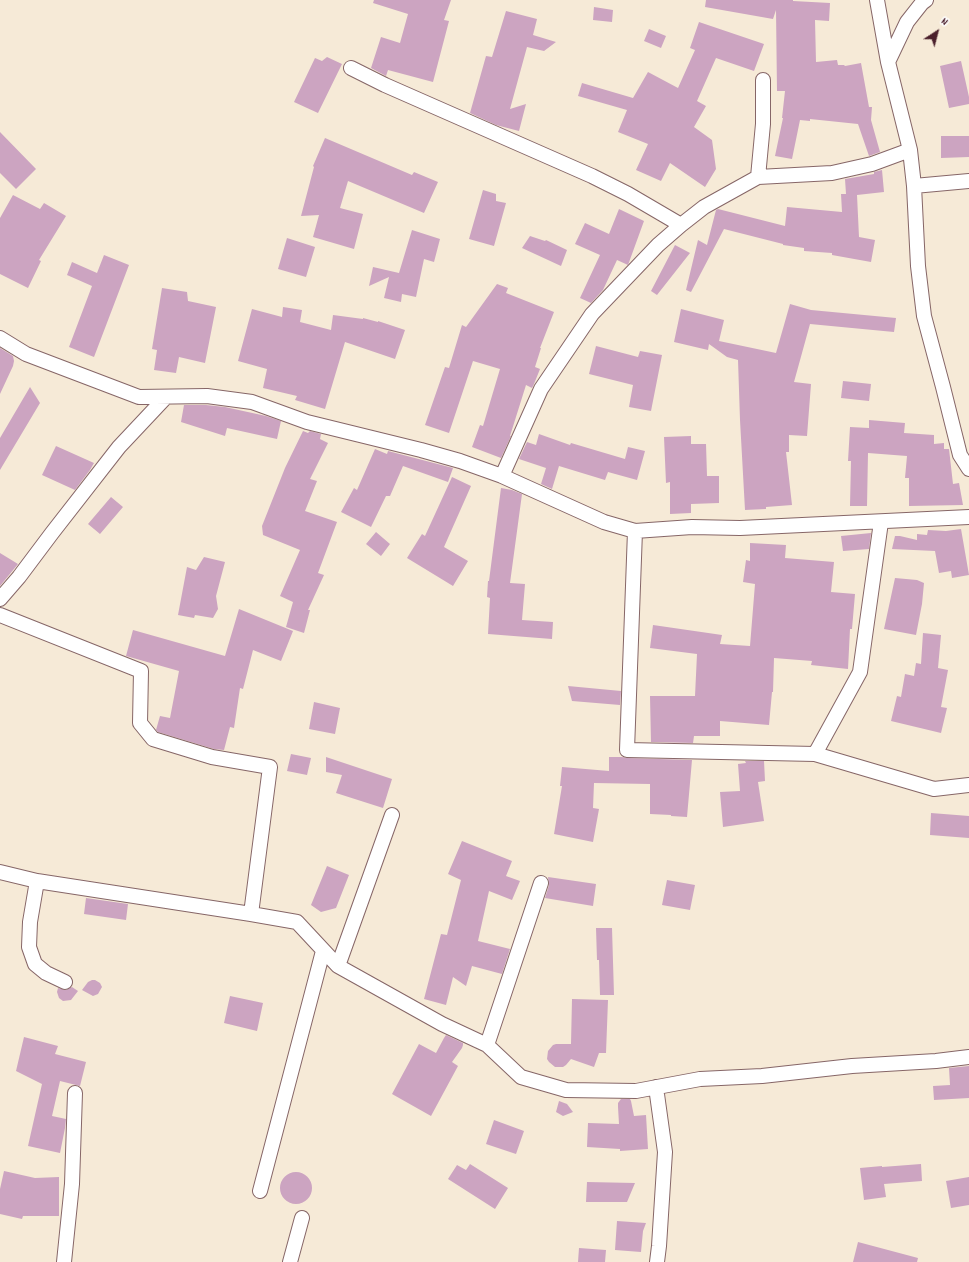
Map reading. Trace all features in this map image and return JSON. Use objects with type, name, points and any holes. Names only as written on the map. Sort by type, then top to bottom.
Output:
[{"type":"street","points":[[877,0],[888,62],[910,150],[914,186],[918,266],[924,316],[960,455],[969,469]]},
{"type":"street","points":[[888,62],[907,22],[926,0]]},
{"type":"street","points":[[351,68],[385,85],[592,176],[628,194],[681,225]]},
{"type":"street","points":[[758,177],[763,124],[763,80]]},
{"type":"street","points":[[502,476],[541,389],[592,314],[658,245],[681,225],[704,207],[758,177],[832,173],[872,164],[910,150]]},
{"type":"street","points":[[914,186],[969,181]]},
{"type":"street","points":[[0,338],[26,354],[139,397],[207,396],[252,402],[307,422],[460,461],[502,476],[604,522],[635,531],[692,527],[740,528],[969,517]]},
{"type":"street","points":[[0,599],[19,577],[119,447],[166,397]]},
{"type":"street","points":[[815,754],[860,672],[880,522]]},
{"type":"street","points":[[635,531],[627,750],[815,754],[934,789],[969,785]]},
{"type":"street","points":[[0,615],[141,671],[140,723],[153,739],[212,757],[270,766],[251,914]]},
{"type":"street","points":[[338,966],[392,815]]},
{"type":"street","points":[[0,872],[37,881],[297,922],[338,966],[442,1024],[487,1045],[521,1077],[566,1090],[636,1090],[700,1079],[762,1076],[852,1066],[936,1061],[969,1057]]},
{"type":"street","points":[[37,881],[30,922],[30,947],[35,964],[46,973],[65,982]]},
{"type":"street","points":[[487,1045],[541,883]]},
{"type":"street","points":[[260,1191],[323,951]]},
{"type":"street","points":[[656,1087],[665,1152],[657,1262]]},
{"type":"street","points":[[64,1262],[72,1184],[75,1094]]},
{"type":"street","points":[[290,1262],[302,1218]]},
{"type":"building","points":[[374,0],[451,0],[444,20],[449,21],[433,82],[388,70],[386,76],[371,68],[381,37],[400,43],[408,14],[373,3]]},
{"type":"building","points":[[706,0],[793,0],[830,3],[829,21],[815,20],[816,62],[837,60],[838,65],[845,66],[861,63],[869,107],[872,107],[871,120],[880,152],[869,156],[858,124],[810,119],[810,121],[800,120],[792,159],[775,156],[783,118],[785,91],[777,91],[776,10],[773,19],[705,7]]},
{"type":"building","points":[[594,7],[613,10],[612,22],[593,20]]},
{"type":"building","points":[[506,11],[537,19],[533,35],[556,42],[544,51],[527,47],[510,109],[526,104],[519,131],[496,125],[470,113],[486,56],[492,57]]},
{"type":"building","points":[[699,22],[764,44],[754,71],[716,58],[697,101],[706,106],[694,127],[712,140],[716,169],[705,187],[670,163],[661,181],[636,170],[648,144],[618,132],[627,110],[578,96],[582,83],[633,98],[648,72],[678,88],[695,50],[690,48]]},
{"type":"building","points":[[649,29],[666,36],[661,48],[644,41]]},
{"type":"building","points":[[327,57],[342,64],[318,113],[294,102],[315,58],[322,61]]},
{"type":"building","points":[[961,61],[969,97],[969,104],[949,108],[940,66]]},
{"type":"building","points":[[0,132],[36,169],[16,189],[0,173]]},
{"type":"building","points":[[941,136],[969,136],[969,157],[941,158]]},
{"type":"building","points":[[325,138],[412,175],[414,172],[438,182],[424,213],[348,181],[340,208],[363,214],[354,249],[313,237],[319,215],[301,216],[314,167],[313,166]]},
{"type":"building","points":[[882,170],[884,192],[857,195],[859,237],[875,240],[871,262],[832,255],[832,253],[804,251],[804,248],[783,245],[724,229],[691,292],[686,290],[698,240],[707,245],[716,210],[718,209],[785,226],[787,207],[842,212],[841,194],[846,194],[845,179],[874,174],[874,172]]},
{"type":"building","points":[[483,190],[496,194],[496,201],[506,203],[494,246],[469,239]]},
{"type":"building","points":[[13,195],[40,209],[44,203],[66,216],[39,260],[41,261],[28,288],[0,274],[0,218]]},
{"type":"building","points":[[619,209],[644,221],[628,265],[617,260],[603,290],[591,303],[580,298],[600,255],[575,244],[585,223],[609,234]]},
{"type":"building","points":[[412,230],[440,239],[434,262],[424,259],[416,297],[402,294],[401,302],[384,298],[389,277],[369,286],[373,267],[399,273]]},
{"type":"building","points":[[530,236],[545,241],[546,240],[567,250],[561,266],[522,248]]},
{"type":"building","points":[[287,238],[315,247],[306,277],[278,269]]},
{"type":"building","points":[[675,245],[690,253],[657,295],[651,291]]},
{"type":"building","points":[[104,255],[129,265],[94,357],[69,347],[92,286],[67,275],[72,262],[97,273]]},
{"type":"building","points":[[497,284],[508,288],[506,293],[554,312],[540,348],[535,367],[540,369],[532,388],[526,385],[511,436],[501,458],[472,447],[480,425],[483,426],[500,369],[473,361],[449,433],[425,425],[445,367],[449,368],[462,325],[466,327]]},
{"type":"building","points":[[162,288],[187,292],[188,301],[216,307],[205,363],[179,357],[176,373],[154,370],[157,350],[152,349]]},
{"type":"building","points":[[790,304],[811,310],[896,318],[894,332],[810,324],[794,382],[811,384],[807,436],[789,435],[789,452],[786,452],[792,505],[766,507],[766,509],[745,510],[738,360],[727,357],[709,344],[708,350],[674,342],[681,309],[724,320],[719,341],[776,353]]},
{"type":"building","points":[[283,307],[302,310],[300,322],[331,330],[333,315],[378,321],[405,330],[395,359],[345,342],[325,409],[295,400],[297,396],[263,388],[267,369],[238,361],[252,309],[282,317]]},
{"type":"building","points":[[596,346],[638,357],[640,351],[662,355],[651,411],[629,407],[633,385],[589,374]]},
{"type":"building","points":[[0,348],[13,356],[14,361],[0,394]]},
{"type":"building","points":[[843,381],[871,384],[869,401],[841,398]]},
{"type":"building","points":[[30,387],[40,403],[0,470],[0,438]]},
{"type":"building","points":[[184,405],[225,407],[266,416],[281,421],[277,439],[227,428],[225,436],[181,422]]},
{"type":"building","points":[[869,420],[905,423],[904,433],[934,435],[934,444],[944,443],[944,449],[949,449],[953,484],[959,483],[963,505],[909,506],[909,478],[905,478],[907,456],[868,453],[867,506],[850,506],[851,461],[848,461],[850,427],[869,428]]},
{"type":"building","points":[[303,431],[321,434],[320,439],[328,443],[310,479],[317,481],[305,511],[337,522],[318,573],[324,575],[308,610],[310,610],[304,633],[286,627],[293,602],[280,596],[300,550],[263,535],[262,526],[285,468]]},
{"type":"building","points":[[539,434],[570,445],[571,443],[625,459],[628,447],[645,451],[637,480],[608,472],[605,480],[559,466],[552,489],[541,484],[546,468],[519,459],[527,442],[536,445]]},
{"type":"building","points":[[691,436],[691,444],[706,444],[707,476],[719,476],[719,503],[691,504],[691,513],[670,514],[670,482],[666,483],[664,437]]},
{"type":"building","points":[[56,446],[94,463],[75,490],[42,475]]},
{"type":"building","points":[[375,449],[387,454],[388,451],[453,468],[448,482],[403,466],[390,496],[386,496],[371,527],[341,512],[354,488],[357,490]]},
{"type":"building","points":[[452,477],[471,486],[444,547],[468,561],[453,586],[407,558],[422,534],[425,536]]},
{"type":"building","points":[[501,488],[522,494],[510,583],[525,584],[522,620],[553,622],[552,639],[488,634],[490,598],[487,597],[488,581]]},
{"type":"building","points":[[111,497],[123,507],[100,534],[88,524]]},
{"type":"building","points":[[961,529],[969,575],[952,578],[951,571],[939,573],[935,551],[892,549],[895,536],[917,540],[917,534],[927,535],[928,530],[946,531]]},
{"type":"building","points":[[376,532],[390,544],[381,556],[366,544]]},
{"type":"building","points":[[871,533],[869,549],[843,551],[841,536]]},
{"type":"building","points":[[750,543],[786,545],[785,558],[834,562],[831,592],[855,594],[852,629],[850,629],[848,669],[811,665],[812,661],[774,658],[773,692],[769,725],[720,721],[720,736],[694,736],[693,743],[651,742],[650,696],[695,696],[697,654],[650,648],[653,625],[722,635],[720,644],[750,646],[755,584],[743,582],[746,560],[750,561]]},
{"type":"building","points":[[0,553],[18,564],[0,586]]},
{"type":"building","points":[[204,557],[225,562],[216,596],[218,609],[213,618],[195,615],[194,618],[178,615],[187,567],[196,570]]},
{"type":"building","points":[[895,578],[917,580],[924,583],[922,604],[916,635],[884,629]]},
{"type":"building","points":[[239,609],[293,631],[281,661],[253,650],[243,689],[240,688],[234,728],[230,727],[224,750],[214,749],[158,732],[156,730],[160,716],[170,718],[179,671],[126,656],[133,630],[225,656]]},
{"type":"building","points":[[923,633],[941,635],[938,668],[948,670],[941,707],[947,708],[941,733],[891,721],[897,696],[901,697],[905,674],[914,676],[916,663],[921,664]]},
{"type":"building","points":[[568,686],[621,691],[620,705],[572,701]]},
{"type":"building","points":[[314,702],[340,708],[335,734],[309,729]]},
{"type":"building","points":[[291,754],[311,758],[307,775],[287,771]]},
{"type":"building","points":[[326,757],[392,779],[383,808],[336,793],[342,775],[326,772]]},
{"type":"building","points":[[609,757],[692,760],[687,817],[650,814],[650,784],[594,783],[593,808],[599,809],[593,842],[554,834],[562,786],[560,786],[562,767],[609,771]]},
{"type":"building","points":[[745,761],[764,761],[765,781],[758,782],[764,821],[723,827],[720,792],[740,791],[738,764],[746,763]]},
{"type":"building","points":[[931,813],[969,816],[969,838],[930,835]]},
{"type":"building","points":[[462,841],[512,861],[506,876],[520,881],[512,900],[489,891],[478,941],[510,949],[502,974],[472,966],[466,986],[453,977],[446,1005],[424,999],[441,934],[447,935],[461,880],[448,874]]},
{"type":"building","points":[[327,866],[349,875],[336,908],[321,912],[311,905]]},
{"type":"building","points":[[548,877],[596,884],[593,906],[545,898],[549,885]]},
{"type":"building","points":[[667,880],[695,885],[690,910],[662,905]]},
{"type":"building","points":[[86,898],[128,904],[126,920],[84,914]]},
{"type":"building","points":[[596,928],[612,928],[614,995],[600,995]]},
{"type":"building","points":[[92,980],[100,983],[102,987],[98,994],[93,996],[82,990],[88,982]]},
{"type":"building","points":[[72,987],[78,991],[71,1000],[63,1001],[59,998],[57,992],[58,988],[66,990]]},
{"type":"building","points":[[230,996],[263,1003],[257,1031],[224,1023]]},
{"type":"building","points":[[572,999],[608,1000],[606,1053],[599,1053],[594,1067],[571,1059],[563,1067],[555,1067],[547,1059],[548,1051],[553,1045],[571,1044]]},
{"type":"building","points":[[446,1035],[463,1043],[463,1045],[452,1062],[458,1066],[431,1116],[392,1094],[419,1044],[436,1053]]},
{"type":"building","points":[[24,1037],[58,1046],[55,1054],[86,1062],[80,1086],[60,1081],[52,1116],[66,1119],[60,1153],[28,1146],[42,1084],[16,1071]]},
{"type":"building","points":[[969,1066],[969,1098],[934,1100],[933,1086],[950,1085],[949,1068]]},
{"type":"building","points":[[621,1099],[630,1099],[634,1116],[646,1115],[648,1149],[620,1151],[620,1149],[587,1147],[588,1123],[619,1124],[618,1103]]},
{"type":"building","points":[[559,1101],[567,1104],[573,1112],[563,1116],[556,1112]]},
{"type":"building","points":[[494,1120],[524,1131],[516,1154],[486,1144]]},
{"type":"building","points":[[470,1164],[508,1188],[495,1209],[448,1179],[457,1165],[466,1170]]},
{"type":"building","points":[[921,1164],[922,1181],[884,1184],[886,1197],[864,1200],[860,1168]]},
{"type":"building","points":[[4,1171],[35,1178],[59,1177],[59,1216],[23,1216],[22,1219],[0,1214],[0,1189]]},
{"type":"building","points":[[293,1172],[299,1172],[309,1179],[312,1188],[311,1194],[305,1201],[299,1204],[293,1204],[283,1197],[280,1191],[280,1185],[287,1175]]},
{"type":"building","points":[[969,1177],[969,1205],[951,1208],[946,1181]]},
{"type":"building","points":[[587,1182],[635,1183],[627,1202],[586,1202]]},
{"type":"building","points":[[617,1221],[646,1223],[643,1231],[641,1252],[615,1250]]},
{"type":"building","points":[[858,1242],[918,1258],[917,1262],[853,1262]]},
{"type":"building","points":[[579,1248],[606,1250],[605,1262],[578,1262]]}]
